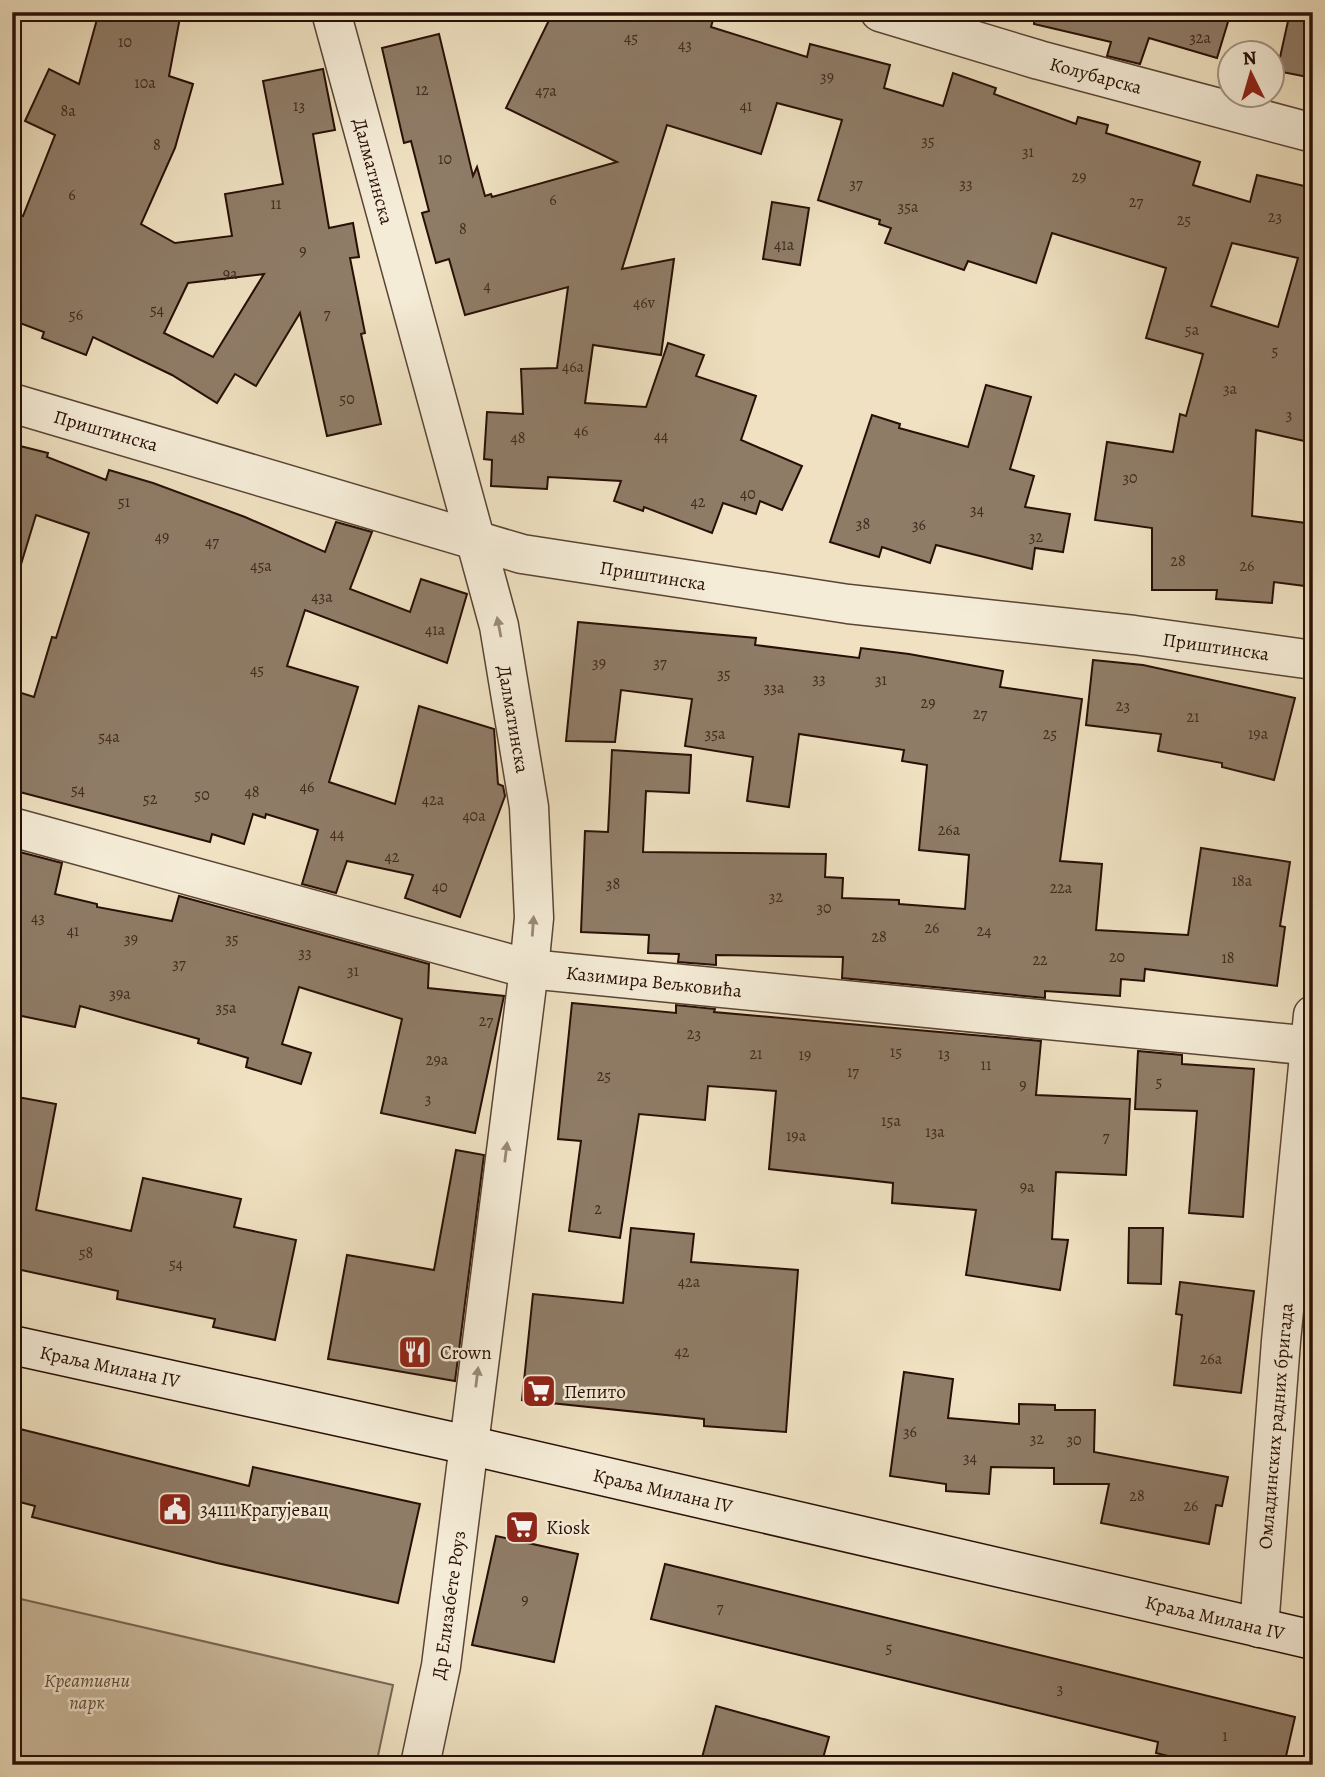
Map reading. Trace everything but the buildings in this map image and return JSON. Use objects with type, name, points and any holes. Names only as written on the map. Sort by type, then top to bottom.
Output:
[{"type":"street","name":"Далматинска","points":[[331,12],[499,626],[529,807],[534,918],[468,1445]]},
{"type":"street","name":"Колубарска","points":[[880,12],[1039,60],[1313,133]]},
{"type":"street","name":"Приштинска","points":[[12,402],[522,554],[848,604],[1134,635],[1313,660]]},
{"type":"street","name":"Казимира Вељковића","points":[[12,827],[529,969],[1312,1036]]},
{"type":"street","name":"Омладинских радних бригада","points":[[1259,1628],[1281,1340],[1312,1036]]},
{"type":"street","name":"Краља Милана IV","points":[[12,1345],[468,1445],[1313,1640]]},
{"type":"street","name":"Др Елизабете Роуз","points":[[421,1765],[442,1666],[468,1445]]},
{"type":"green space","name":"Креативни парк","points":[[12,1597],[393,1685],[376,1765],[12,1765]]},
{"type":"place","name":"Crown","points":[[415,1352]]},
{"type":"place","name":"Пепито","points":[[539,1391]]},
{"type":"place","name":"34111 Крагујевац","points":[[175,1509]]},
{"type":"place","name":"Kiosk","points":[[522,1527]]}]
